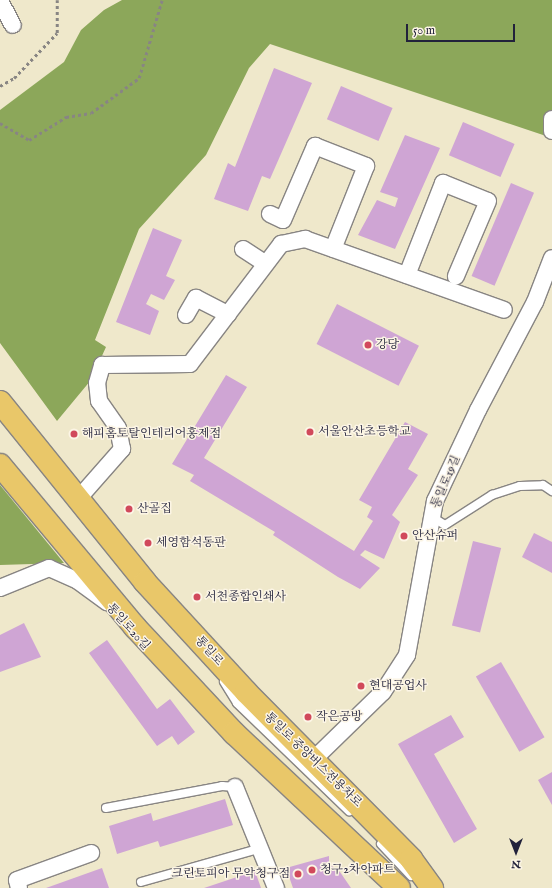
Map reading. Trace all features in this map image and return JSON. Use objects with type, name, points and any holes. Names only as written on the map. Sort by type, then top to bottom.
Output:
[{"type":"main road","name":"통일로","points":[[0,402],[78,498],[127,563],[246,692],[314,759],[411,859],[432,888]]},
{"type":"main road","points":[[0,465],[135,627],[214,711],[399,888]]},
{"type":"street","points":[[0,1],[13,25]]},
{"type":"street","points":[[552,119],[552,131]]},
{"type":"street","points":[[270,214],[283,220],[315,146],[366,166],[333,249]]},
{"type":"street","points":[[407,275],[443,183],[488,201],[456,276]]},
{"type":"street","points":[[78,498],[122,450],[118,428],[100,401],[97,383],[102,365],[190,364],[281,244],[305,239],[504,310]]},
{"type":"street","points":[[243,249],[266,264]]},
{"type":"street","name":"통일로19길","points":[[314,759],[384,692],[407,655],[436,501],[478,410],[535,302],[552,258]]},
{"type":"street","points":[[186,315],[196,298],[228,314]]},
{"type":"street","name":"통일로20길","points":[[0,588],[49,568],[78,581],[111,606],[205,717],[214,711]]},
{"type":"street","points":[[235,787],[258,849],[276,888]]},
{"type":"street","points":[[19,888],[17,880],[91,853]]},
{"type":"lane","points":[[432,517],[445,525],[492,495],[520,486],[543,485],[552,491]]},
{"type":"lane","name":"통일로 중앙버스전용차로","points":[[199,640],[237,703],[354,816]]},
{"type":"lane","points":[[106,808],[222,786],[235,787]]},
{"type":"lane","points":[[376,838],[423,888]]},
{"type":"lane","points":[[141,882],[258,849]]},
{"type":"path","points":[[0,86],[14,78],[56,33],[57,0]]},
{"type":"path","points":[[0,123],[29,140],[66,117],[91,113],[139,78],[162,0]]},
{"type":"green space","points":[[122,0],[552,0],[552,138],[270,44],[249,68],[206,155],[139,229],[95,340],[106,347],[91,380],[57,421],[0,343],[0,110],[64,62],[81,30],[104,10]]},
{"type":"green space","points":[[0,485],[64,563],[0,565]]},
{"type":"building","points":[[274,68],[312,83],[270,179],[262,176],[248,211],[214,199],[228,163],[235,167]]},
{"type":"building","points":[[341,86],[393,108],[378,141],[327,119]]},
{"type":"building","points":[[463,122],[515,144],[500,177],[449,155]]},
{"type":"building","points":[[405,135],[440,148],[395,249],[358,235],[377,200],[395,207],[398,198],[380,192]]},
{"type":"building","points":[[511,183],[534,193],[495,286],[472,276]]},
{"type":"building","points":[[153,228],[182,240],[166,276],[175,280],[164,300],[151,294],[146,304],[159,311],[150,335],[116,322]]},
{"type":"building","name":"강당","points":[[337,304],[419,346],[399,386],[317,344]]},
{"type":"building","name":"서울안산초등학교","points":[[226,375],[247,387],[204,458],[354,551],[373,521],[367,517],[372,507],[359,500],[405,422],[428,434],[408,469],[418,475],[392,515],[400,522],[384,559],[365,550],[360,555],[380,568],[360,589],[338,577],[273,535],[275,532],[190,481],[194,475],[172,464]]},
{"type":"building","points":[[534,533],[552,542],[552,573],[522,557]]},
{"type":"building","points":[[473,541],[501,548],[480,632],[452,625]]},
{"type":"building","points":[[24,623],[41,657],[0,672],[0,635]]},
{"type":"building","points":[[107,640],[157,709],[170,699],[195,732],[178,745],[172,736],[157,746],[89,653]]},
{"type":"building","points":[[501,662],[544,737],[519,752],[476,676]]},
{"type":"building","points":[[451,715],[464,737],[434,754],[477,829],[454,843],[398,744]]},
{"type":"building","points":[[552,772],[552,805],[538,780]]},
{"type":"building","points":[[225,799],[233,825],[160,847],[158,841],[117,854],[109,826],[151,813],[153,821]]},
{"type":"building","name":"청구2차아파트","points":[[329,856],[329,864],[340,872],[351,888],[293,888],[286,868]]},
{"type":"building","points":[[102,868],[109,888],[46,888]]},
{"type":"building","points":[[255,871],[261,888],[204,888]]},
{"type":"place","name":"강당","points":[[368,345]]},
{"type":"place","name":"서울안산초등학교","points":[[310,432]]},
{"type":"place","name":"해피홈토탈인테리어홍제점","points":[[74,434]]},
{"type":"place","name":"산골집","points":[[129,509]]},
{"type":"place","name":"안산슈퍼","points":[[404,536]]},
{"type":"place","name":"세영함석동판","points":[[148,543]]},
{"type":"place","name":"서천종합인쇄사","points":[[197,597]]},
{"type":"place","name":"현대공업사","points":[[361,686]]},
{"type":"place","name":"작은공방","points":[[308,717]]},
{"type":"place","name":"청구2차아파트","points":[[312,870]]},
{"type":"place","name":"크린토피아 무악청구점","points":[[298,874]]}]
